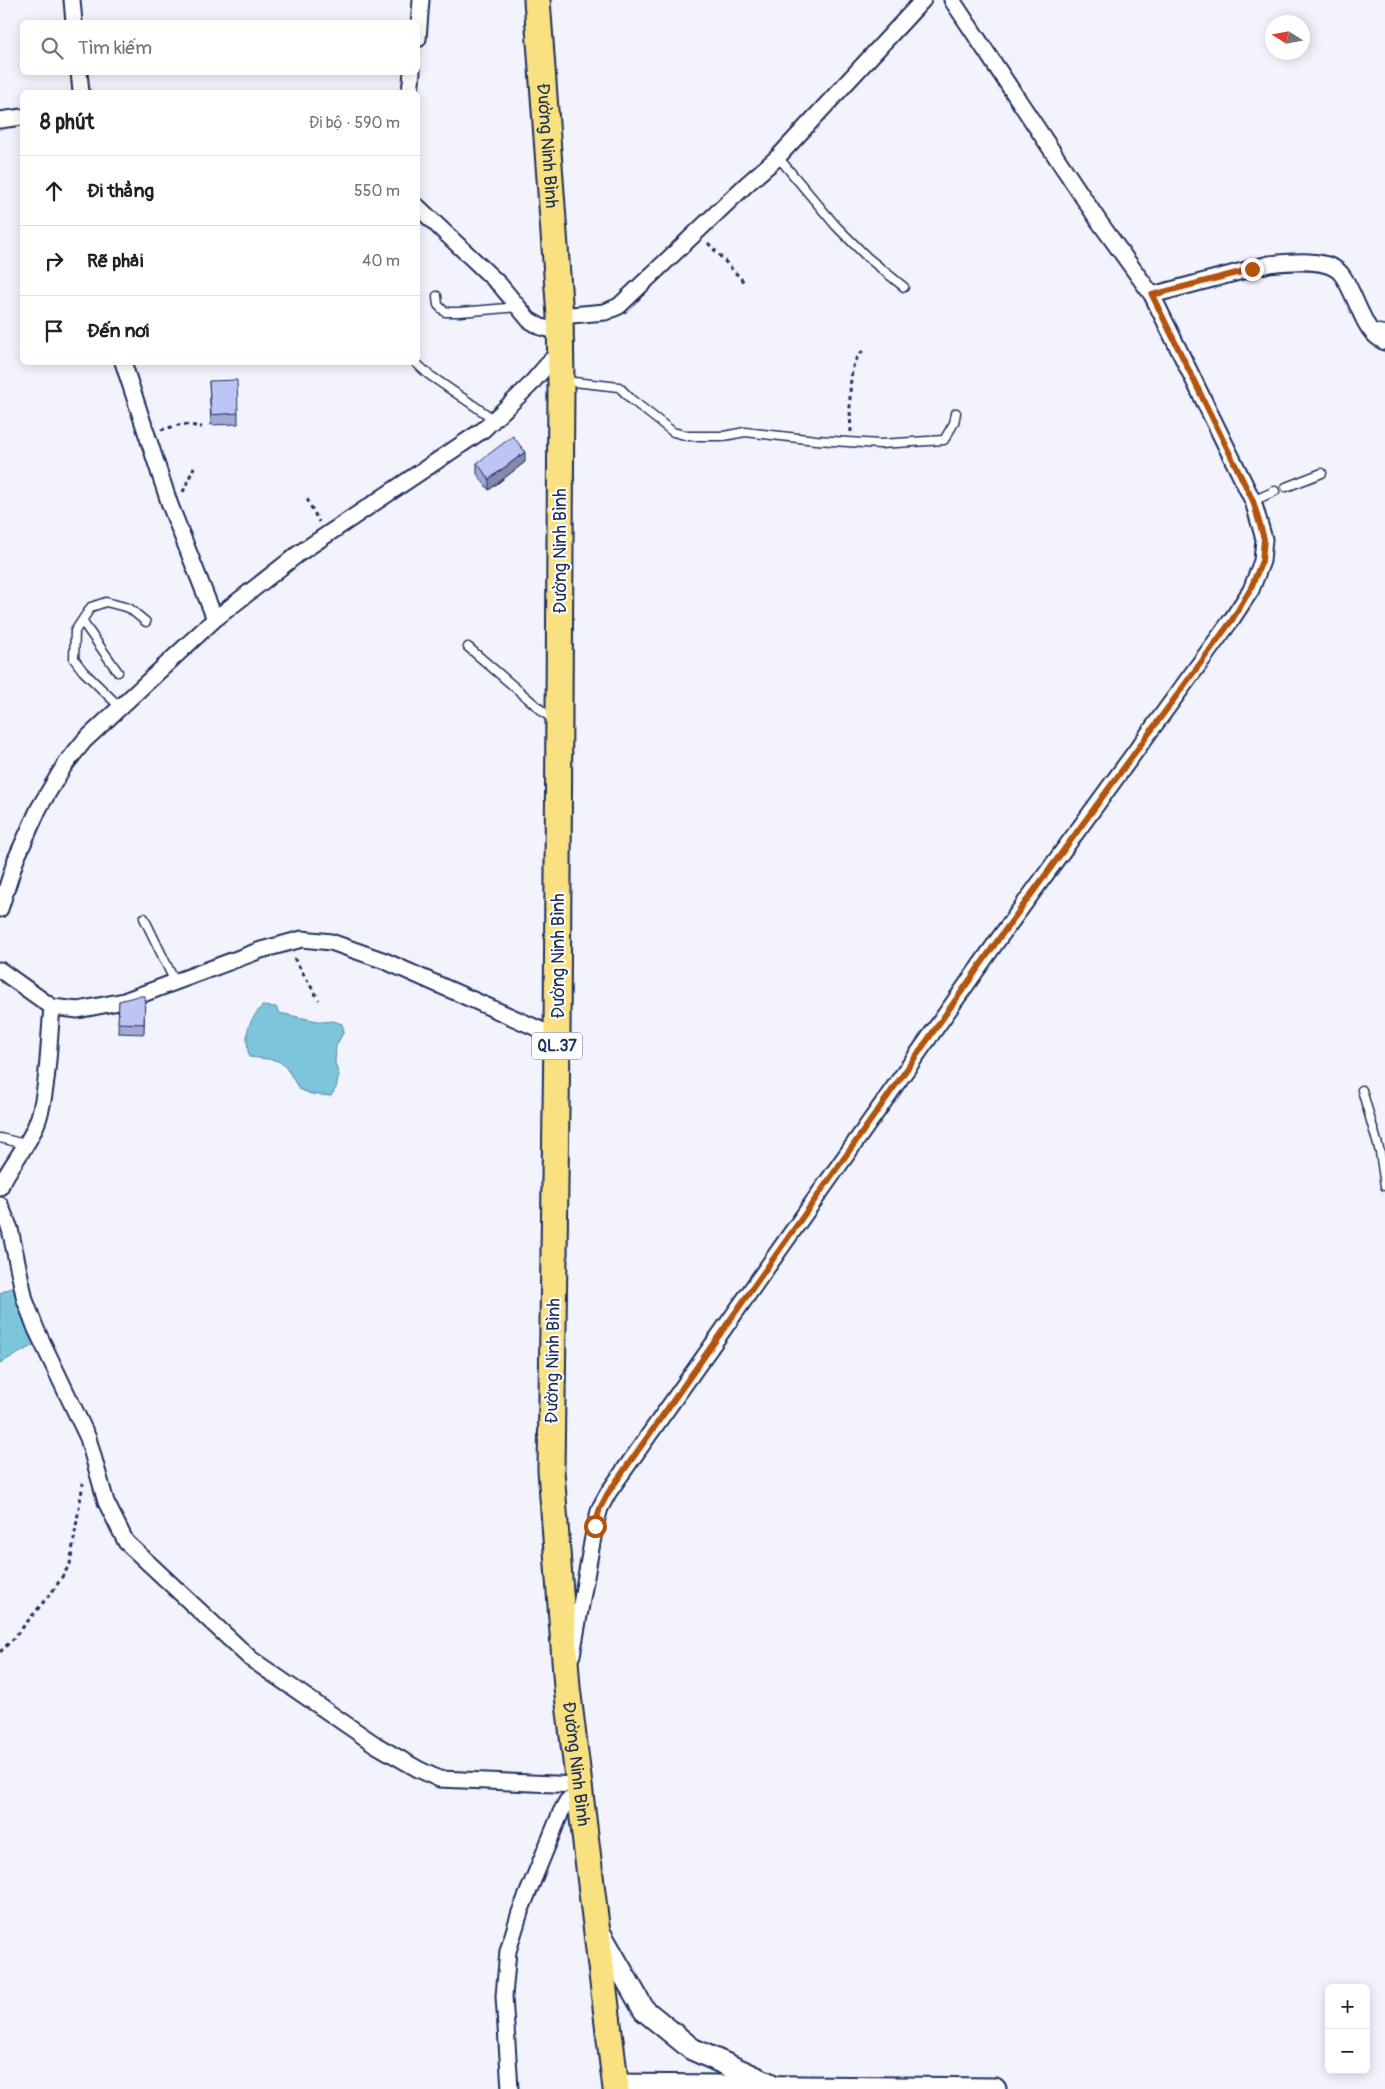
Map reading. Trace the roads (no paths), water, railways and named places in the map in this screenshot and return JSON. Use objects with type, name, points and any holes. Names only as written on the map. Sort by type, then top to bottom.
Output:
[{"type":"highway","name":"Đường Ninh Bình","points":[[537,0],[560,333],[561,381],[558,1037],[551,1470],[567,1686],[616,2087]]},
{"type":"main road","points":[[596,1927],[644,2010],[692,2049],[774,2088]]},
{"type":"main road","points":[[616,2087],[995,2089]]},
{"type":"street","points":[[72,0],[74,20]]},
{"type":"street","points":[[419,20],[421,0]]},
{"type":"street","points":[[0,909],[16,859],[50,788],[84,741],[215,619],[298,554],[468,442],[495,420],[560,333],[619,306],[778,157],[923,0]]},
{"type":"street","points":[[567,1686],[595,1526],[600,1508],[608,1493],[1000,937],[1232,620],[1250,590],[1262,561],[1264,539],[1253,501],[1152,295],[1100,223],[952,0]]},
{"type":"street","points":[[79,75],[81,90]]},
{"type":"street","points":[[410,90],[412,75]]},
{"type":"street","points":[[0,120],[20,116]]},
{"type":"street","points":[[420,209],[500,286],[529,320],[541,327],[560,333]]},
{"type":"street","points":[[1152,295],[1269,264],[1288,262],[1327,264],[1342,274],[1367,327],[1375,336],[1385,342]]},
{"type":"street","points":[[124,365],[170,505],[215,619]]},
{"type":"street","points":[[0,970],[52,1007],[78,1010],[124,1001],[261,950],[285,943],[302,939],[331,942],[385,960],[558,1037]]},
{"type":"street","points":[[0,1187],[7,1171],[26,1144],[39,1117],[43,1097],[52,1007]]},
{"type":"street","points":[[0,1205],[10,1229],[28,1308],[36,1329],[88,1438],[106,1502],[126,1542],[251,1659],[376,1745],[418,1769],[439,1779],[579,1790]]},
{"type":"street","points":[[510,2089],[504,1996],[508,1951],[520,1912],[561,1812],[567,1801],[579,1790]]},
{"type":"lane","points":[[778,157],[836,226],[867,256],[904,287]]},
{"type":"lane","points":[[437,296],[438,305],[445,312],[519,307]]},
{"type":"lane","points":[[1367,327],[1385,330]]},
{"type":"lane","points":[[418,365],[428,374],[495,420]]},
{"type":"lane","points":[[561,381],[619,386],[632,400],[672,432],[688,436],[724,436],[745,432],[852,443],[911,443],[944,440],[954,422],[956,413]]},
{"type":"lane","points":[[1286,487],[1322,473]]},
{"type":"lane","points":[[1253,501],[1276,491]]},
{"type":"lane","points":[[121,708],[83,671],[74,659],[75,631],[94,605],[106,602],[128,608],[146,622]]},
{"type":"lane","points":[[82,621],[118,672]]},
{"type":"lane","points":[[468,647],[558,724]]},
{"type":"lane","points":[[144,918],[175,982]]},
{"type":"lane","points":[[1362,1090],[1380,1152],[1385,1186]]},
{"type":"lane","points":[[0,1138],[26,1144]]},
{"type":"water","points":[[262,1006],[276,1007],[279,1013],[342,1024],[344,1031],[336,1046],[335,1063],[339,1075],[336,1088],[331,1096],[311,1094],[299,1089],[288,1071],[276,1060],[249,1057],[248,1029]]},
{"type":"water","points":[[17,1285],[38,1343],[0,1363],[0,1293]]}]
